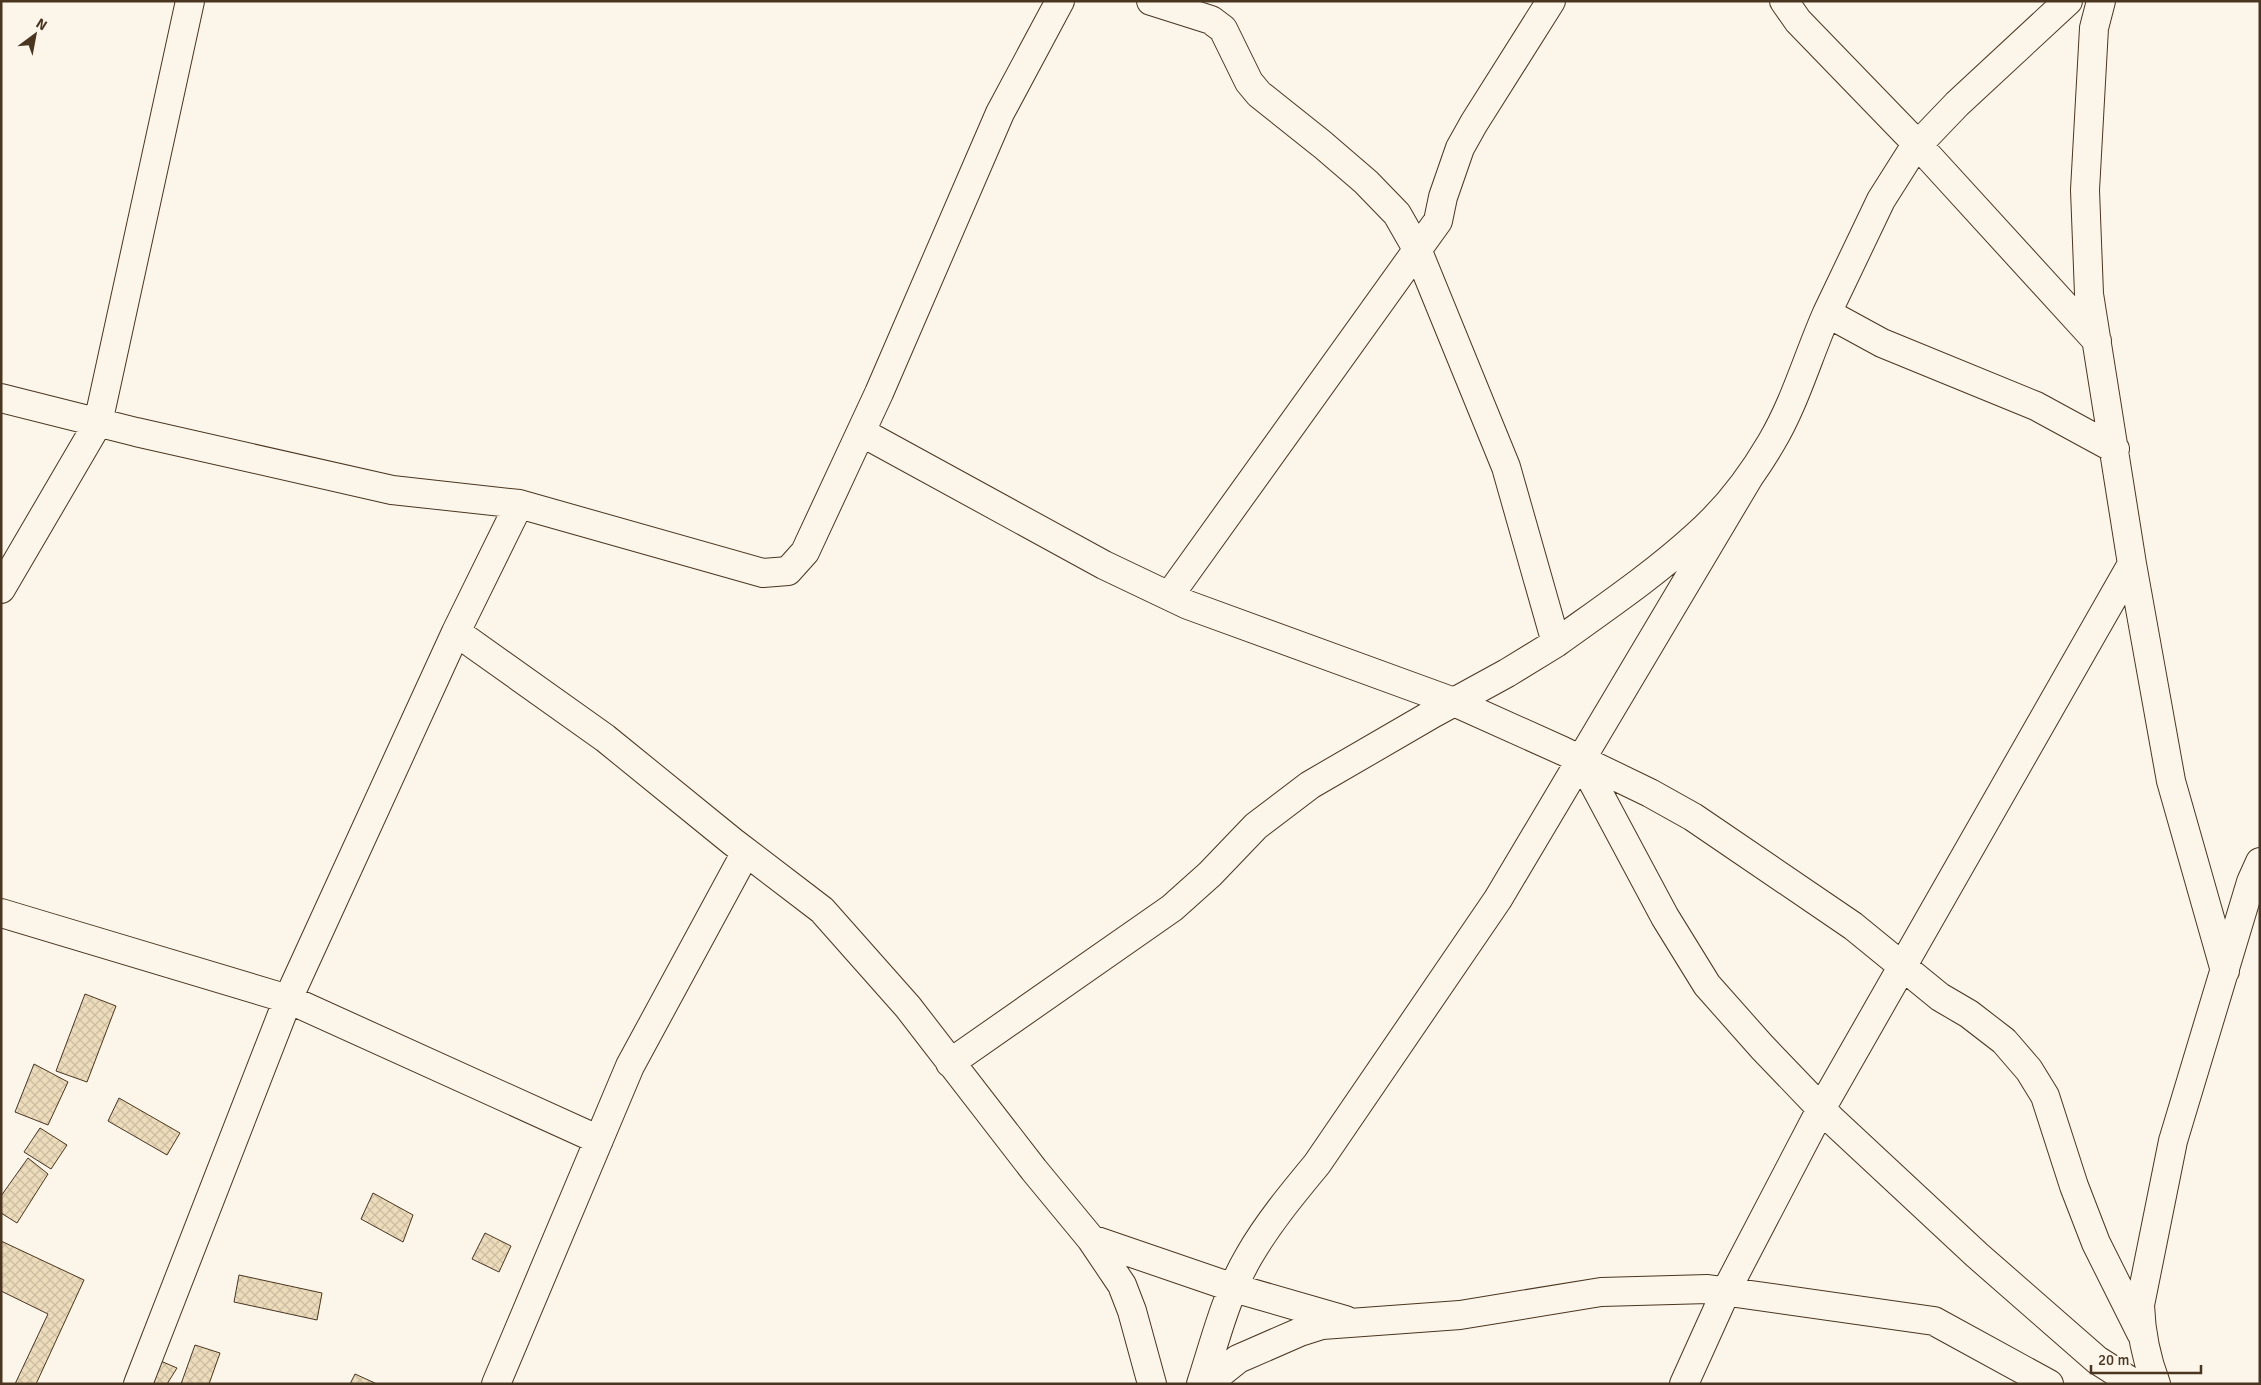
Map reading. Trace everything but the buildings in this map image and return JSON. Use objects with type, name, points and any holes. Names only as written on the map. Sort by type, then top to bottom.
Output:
[{"type":"street","points":[[1,589],[98,422],[190,1]]},
{"type":"street","points":[[1,398],[392,490],[519,504],[763,573],[788,571],[805,552],[860,432],[1000,112],[1060,1]]},
{"type":"street","points":[[1151,1],[1211,20],[1223,29],[1250,82],[1259,94],[1366,182],[1396,214],[1417,250],[1506,467],[1556,643]]},
{"type":"street","points":[[1169,596],[1438,221],[1443,197],[1460,148],[1551,1]]},
{"type":"street","points":[[1784,1],[1798,22],[1918,145],[2097,341]]},
{"type":"street","points":[[1201,1384],[1222,1317],[1249,1256],[1287,1200],[1316,1164],[1498,899],[1772,441],[1797,387],[1827,313],[1881,200],[1912,151],[1957,104],[2068,1]]},
{"type":"street","points":[[2101,1],[2094,28],[2085,190],[2089,294],[2132,564],[2171,781],[2225,971]]},
{"type":"street","points":[[1827,313],[1882,343],[2036,406],[2115,448]]},
{"type":"street","points":[[860,432],[1104,565],[1169,596],[1214,616],[1454,702],[1650,793],[1693,817],[1853,926],[1940,997],[1968,1014],[2004,1041],[2030,1070],[2045,1096],[2074,1186],[2096,1242],[2141,1333]]},
{"type":"street","points":[[950,1063],[1172,908],[1210,874],[1256,826],[1310,785],[1556,643],[1635,586],[1696,537],[1749,477]]},
{"type":"street","points":[[138,1384],[288,1000],[456,632],[519,504]]},
{"type":"street","points":[[1684,1384],[1726,1291],[1821,1109],[2132,564]]},
{"type":"street","points":[[456,632],[605,738],[746,852],[822,910],[908,1008],[1034,1170],[1091,1239],[1125,1293],[1132,1310],[1152,1384]]},
{"type":"street","points":[[1581,760],[1665,917],[1707,985],[1762,1047],[1821,1109],[1984,1262],[2097,1360],[2135,1384]]},
{"type":"street","points":[[496,1384],[630,1066],[746,852]]},
{"type":"street","points":[[2156,1384],[2148,1363],[2141,1333],[2140,1305],[2173,1141],[2251,882],[2260,862]]},
{"type":"street","points":[[1,913],[288,1000],[599,1140]]},
{"type":"street","points":[[1091,1239],[1234,1288],[1356,1323]]},
{"type":"street","points":[[1207,1384],[1238,1358],[1322,1325],[1460,1315],[1601,1292],[1708,1289],[1934,1321],[2049,1384]]}]
